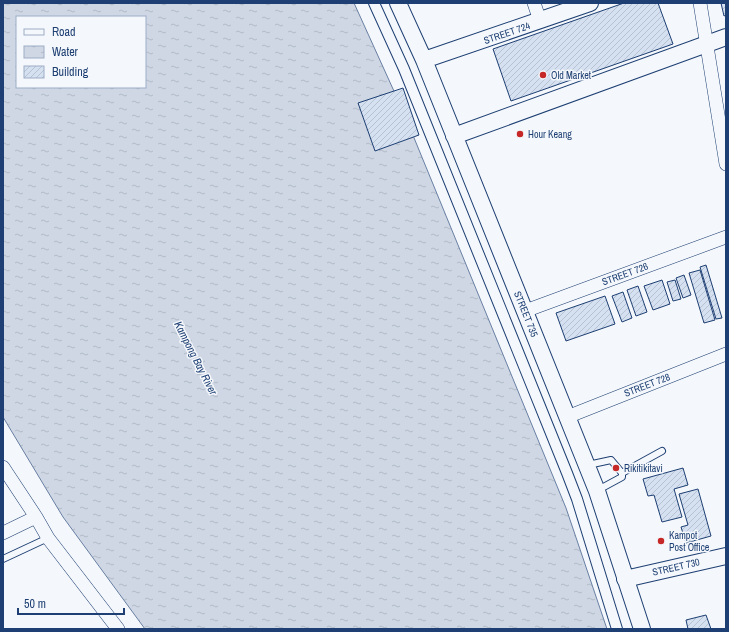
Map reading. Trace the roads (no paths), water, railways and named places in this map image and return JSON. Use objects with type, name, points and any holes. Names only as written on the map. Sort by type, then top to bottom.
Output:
[{"type":"street","points":[[374,3],[407,76],[569,480],[617,629]]},
{"type":"street","name":"STREET 735","points":[[398,3],[424,60],[587,465],[597,491],[642,629]]},
{"type":"street","points":[[534,3],[540,21]]},
{"type":"street","name":"STREET 724","points":[[424,60],[590,3]]},
{"type":"street","points":[[700,3],[726,164]]},
{"type":"street","points":[[454,136],[726,37]]},
{"type":"street","name":"STREET 726","points":[[525,311],[726,237]]},
{"type":"street","name":"STREET 728","points":[[567,417],[726,354]]},
{"type":"street","points":[[3,467],[48,538],[118,629]]},
{"type":"street","points":[[3,533],[36,517]]},
{"type":"street","name":"STREET 730","points":[[626,579],[726,556]]},
{"type":"lane","points":[[597,491],[618,480],[622,477],[622,473],[662,451]]},
{"type":"lane","points":[[587,465],[611,460],[622,473]]},
{"type":"lane","points":[[3,559],[48,538]]},
{"type":"water","name":"Kampong Bay River","points":[[3,3],[354,3],[403,111],[566,508],[607,629],[145,629],[63,517],[3,417]]},
{"type":"place","name":"Old Market","points":[[543,75]]},
{"type":"place","name":"Hour Keang","points":[[520,134]]},
{"type":"place","name":"Rikitikitavi","points":[[616,468]]},
{"type":"place","name":"Kampot Post Office","points":[[661,541]]}]
